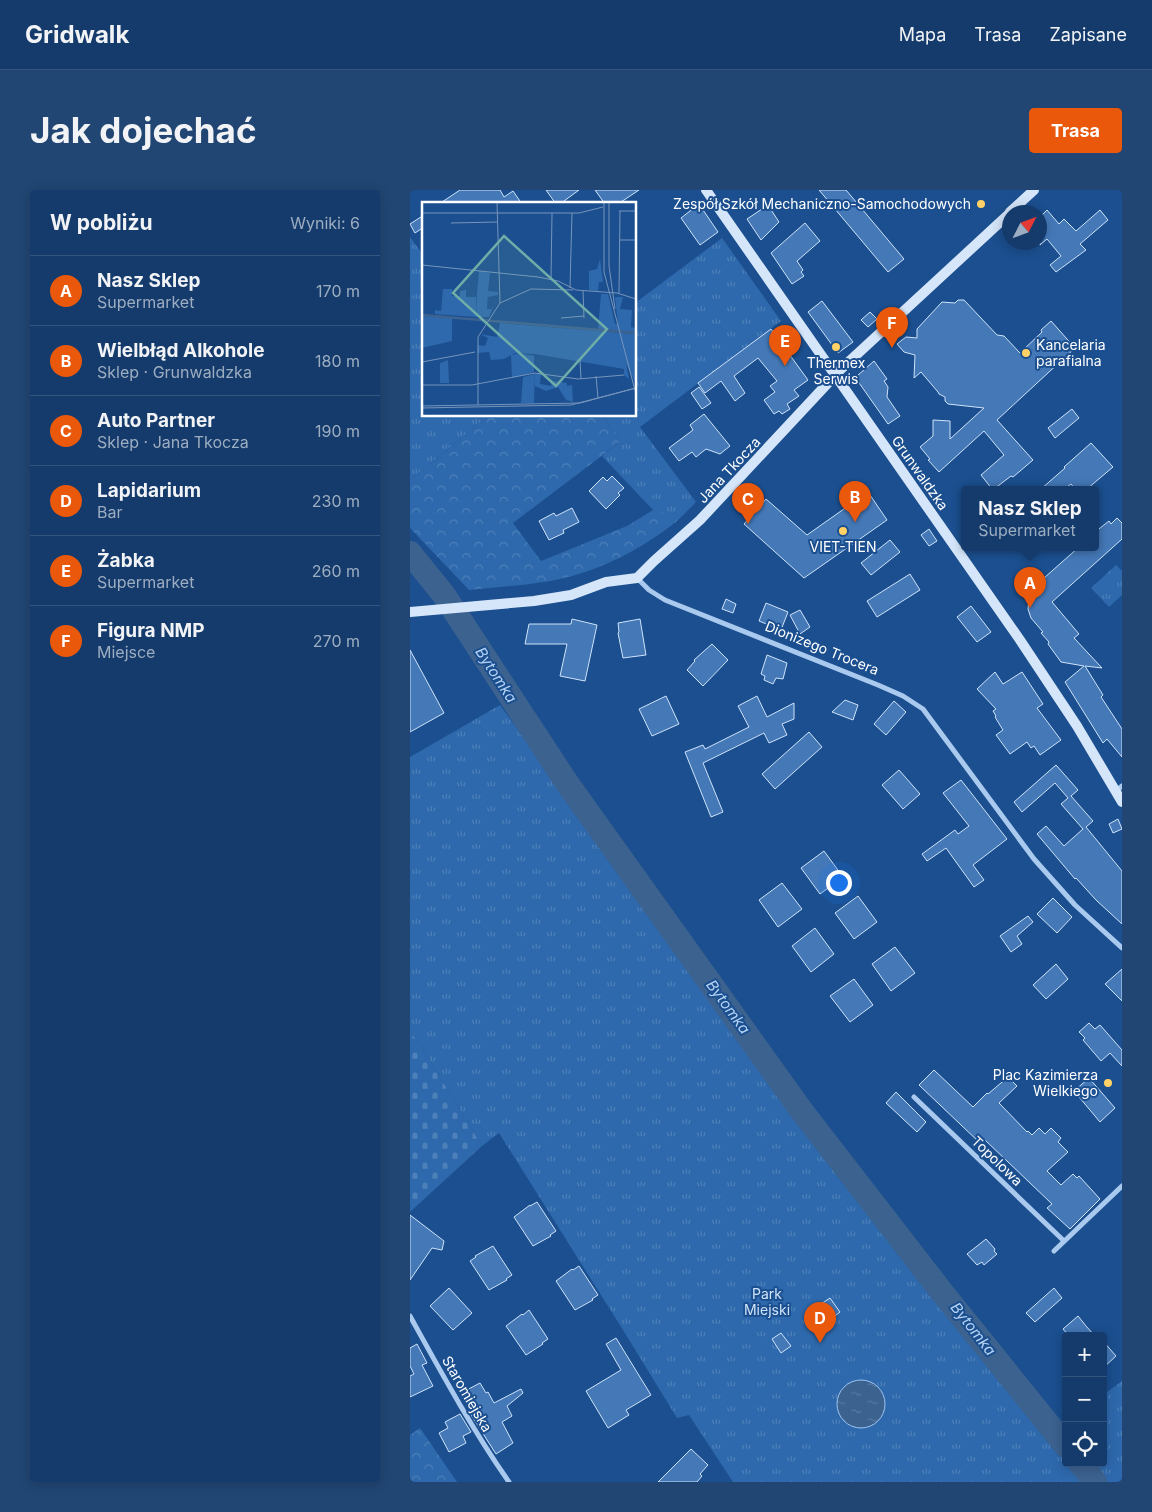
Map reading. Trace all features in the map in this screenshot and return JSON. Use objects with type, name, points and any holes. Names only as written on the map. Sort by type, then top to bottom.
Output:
[{"type":"street","name":"Grunwaldzka","points":[[706,190],[1020,640],[1119,788],[1122,802]]},
{"type":"street","name":"Jana Tkocza","points":[[1018,205],[1034,190]]},
{"type":"street","name":"Jana Tkocza","points":[[637,578],[700,521],[835,375],[1002,220]]},
{"type":"street","points":[[410,612],[534,601],[571,595],[612,581],[637,578]]},
{"type":"street","name":"Dionizego Trocera","points":[[637,578],[649,590],[665,600],[894,692],[923,709],[1040,865],[1075,905],[1122,948]]},
{"type":"street","name":"Topolowa","points":[[914,1097],[1064,1241]]},
{"type":"street","points":[[1054,1251],[1122,1186]]},
{"type":"street","name":"Staromiejska","points":[[410,1316],[474,1428],[509,1482]]},
{"type":"green space","points":[[410,237],[422,253],[422,416],[488,416],[410,480]]},
{"type":"green space","points":[[722,238],[781,321],[640,427],[696,502],[677,521],[677,514],[653,510],[602,456],[620,442],[603,416],[636,416],[636,302]]},
{"type":"green space","points":[[488,416],[603,416],[620,442],[513,523],[541,561],[627,526],[653,510],[678,514],[677,521],[655,537],[631,552],[592,570],[566,578],[538,583],[469,590],[410,528],[410,480]]},
{"type":"green space","points":[[1116,565],[1122,571],[1122,595],[1109,607],[1091,588]]},
{"type":"green space","name":"Park Miejski","points":[[500,705],[817,1144],[1062,1456],[1062,1467],[1071,1467],[1082,1482],[733,1482],[689,1415],[677,1418],[499,1133],[482,1146],[410,1031],[410,757]]},
{"type":"green space","points":[[410,1031],[482,1146],[410,1212]]},
{"type":"green space","points":[[1122,1381],[1122,1482],[1103,1482],[1092,1467],[1107,1467],[1107,1392]]},
{"type":"green space","points":[[420,1428],[457,1482],[410,1482],[410,1435]]},
{"type":"water","points":[[856,1380],[866,1380],[878,1387],[885,1399],[885,1409],[878,1421],[866,1428],[856,1428],[848,1424],[841,1417],[837,1409],[837,1399],[841,1391],[848,1384]]},
{"type":"building","points":[[460,190],[500,190],[504,197],[513,191],[521,202],[442,202]]},
{"type":"building","points":[[546,190],[579,190],[563,202],[555,202]]},
{"type":"building","points":[[595,190],[639,190],[621,202],[604,202]]},
{"type":"building","points":[[819,190],[846,190],[904,259],[888,272]]},
{"type":"building","points":[[699,204],[718,232],[700,245],[681,218]]},
{"type":"building","points":[[768,205],[779,222],[761,240],[747,219]]},
{"type":"building","points":[[1047,210],[1059,224],[1064,219],[1076,231],[1100,210],[1108,220],[1080,244],[1086,250],[1056,272],[1050,265],[1061,256],[1047,239]]},
{"type":"building","points":[[422,216],[422,228],[415,233],[410,224]]},
{"type":"building","points":[[805,223],[820,241],[797,261],[803,270],[801,272],[804,276],[792,284],[771,253]]},
{"type":"building","points":[[958,300],[964,300],[997,335],[1004,336],[1020,353],[1051,321],[1075,348],[997,420],[1033,460],[1013,477],[1011,476],[998,486],[990,486],[981,475],[1004,455],[984,431],[939,472],[920,447],[933,436],[933,420],[950,421],[950,439],[984,408],[948,404],[945,401],[945,397],[939,394],[921,372],[914,378],[915,355],[904,352],[897,344],[906,337],[917,338],[917,329],[942,302],[955,303]]},
{"type":"building","points":[[822,301],[853,342],[838,353],[808,312]]},
{"type":"building","points":[[870,312],[877,319],[868,327],[861,320]]},
{"type":"building","points":[[771,329],[808,380],[794,390],[799,396],[787,404],[790,409],[782,414],[779,411],[774,414],[764,400],[775,392],[770,386],[777,381],[758,358],[734,376],[745,393],[735,401],[721,381],[705,393],[698,383]]},
{"type":"building","points":[[874,361],[887,379],[884,381],[888,387],[887,397],[900,416],[888,424],[857,380],[857,376]]},
{"type":"building","points":[[699,387],[711,403],[702,409],[691,393]]},
{"type":"building","points":[[1072,409],[1079,418],[1055,438],[1048,428]]},
{"type":"building","points":[[704,414],[730,446],[720,454],[706,449],[696,457],[692,452],[679,461],[669,448],[693,430],[690,425]]},
{"type":"building","points":[[1091,443],[1113,467],[1091,486],[1073,486],[1071,484],[1068,486],[1044,486]]},
{"type":"building","points":[[612,476],[624,488],[618,493],[620,495],[606,509],[589,491],[603,477],[607,481]]},
{"type":"building","points":[[868,492],[887,520],[804,578],[744,524],[766,499],[807,535]]},
{"type":"building","points":[[572,508],[579,522],[563,530],[564,533],[549,540],[539,521],[554,513],[556,516]]},
{"type":"building","points":[[1117,518],[1122,523],[1122,539],[1052,602],[1079,634],[1074,638],[1102,668],[1085,666],[1103,695],[1101,697],[1122,729],[1122,757],[1107,739],[1103,743],[1065,682],[1084,666],[1061,662],[1041,633],[1043,632],[1031,618],[1028,609],[1029,597],[1036,591],[1035,586],[1074,551],[1099,551],[1099,529],[1109,521],[1111,524]]},
{"type":"building","points":[[929,529],[937,541],[929,546],[921,535]]},
{"type":"building","points":[[890,540],[900,552],[871,575],[861,563]]},
{"type":"building","points":[[910,574],[920,590],[877,617],[867,601]]},
{"type":"building","points":[[726,599],[736,604],[733,613],[722,609]]},
{"type":"building","points":[[766,603],[788,612],[781,630],[759,621]]},
{"type":"building","points":[[971,606],[991,632],[977,642],[957,617]]},
{"type":"building","points":[[800,610],[810,627],[800,634],[790,615]]},
{"type":"building","points":[[572,619],[597,625],[585,681],[560,676],[567,644],[525,644],[529,624],[571,624]]},
{"type":"building","points":[[640,619],[646,655],[623,658],[618,623]]},
{"type":"building","points":[[712,644],[728,660],[703,686],[687,670],[694,660]]},
{"type":"building","points":[[410,650],[444,713],[410,732]]},
{"type":"building","points":[[767,655],[787,663],[783,679],[776,678],[773,684],[764,680],[765,676],[761,674]]},
{"type":"building","points":[[995,672],[1003,684],[1022,672],[1043,704],[1037,708],[1061,740],[1040,755],[1034,746],[1031,748],[1027,742],[1010,754],[996,735],[1003,730],[993,711],[996,709],[977,689]]},
{"type":"building","points":[[666,696],[679,724],[652,736],[639,709]]},
{"type":"building","points":[[757,696],[767,717],[794,703],[794,719],[782,724],[787,735],[769,743],[764,733],[703,763],[723,812],[711,817],[685,752],[703,745],[705,749],[749,727],[738,706]]},
{"type":"building","points":[[845,700],[858,705],[853,720],[832,712]]},
{"type":"building","points":[[894,701],[906,712],[886,735],[874,724]]},
{"type":"building","points":[[809,732],[822,747],[775,789],[762,774]]},
{"type":"building","points":[[1056,765],[1078,790],[1071,796],[1093,821],[1086,827],[1122,871],[1122,924],[1075,879],[1037,834],[1046,826],[1064,846],[1083,829],[1061,804],[1068,798],[1055,783],[1022,812],[1014,802]]},
{"type":"building","points":[[899,770],[920,794],[903,809],[882,785]]},
{"type":"building","points":[[961,780],[1007,839],[973,865],[984,880],[974,887],[946,848],[927,861],[922,854],[955,830],[958,834],[969,826],[943,793]]},
{"type":"building","points":[[1118,819],[1122,829],[1113,833],[1109,824]]},
{"type":"building","points":[[824,851],[843,877],[820,894],[801,868]]},
{"type":"building","points":[[782,883],[802,909],[778,927],[759,900]]},
{"type":"building","points":[[858,896],[877,922],[854,939],[835,913]]},
{"type":"building","points":[[1053,898],[1072,917],[1057,933],[1037,914]]},
{"type":"building","points":[[1028,916],[1033,922],[1017,936],[1022,944],[1011,952],[1000,936]]},
{"type":"building","points":[[815,928],[834,954],[811,972],[792,946]]},
{"type":"building","points":[[895,947],[915,973],[891,991],[872,964]]},
{"type":"building","points":[[1056,964],[1068,979],[1046,999],[1033,985]]},
{"type":"building","points":[[1122,969],[1122,1001],[1105,984]]},
{"type":"building","points":[[854,979],[873,1005],[850,1022],[830,996]]},
{"type":"building","points":[[1089,1023],[1095,1029],[1100,1025],[1122,1050],[1122,1066],[1110,1053],[1101,1061],[1083,1040],[1085,1038],[1079,1032]]},
{"type":"building","points":[[934,1070],[973,1107],[987,1093],[1008,1077],[1017,1086],[999,1103],[1032,1135],[1039,1128],[1045,1134],[1051,1128],[1061,1138],[1058,1142],[1068,1152],[1047,1171],[1061,1185],[1073,1174],[1077,1178],[1079,1176],[1100,1199],[1070,1229],[1047,1208],[1052,1204],[985,1140],[981,1144],[919,1085]]},
{"type":"building","points":[[1089,1078],[1115,1108],[1100,1122],[1074,1091]]},
{"type":"building","points":[[896,1092],[926,1122],[917,1132],[886,1103]]},
{"type":"building","points":[[537,1202],[556,1231],[533,1246],[514,1217]]},
{"type":"building","points":[[410,1215],[444,1241],[442,1250],[432,1248],[410,1280]]},
{"type":"building","points":[[986,1239],[997,1254],[984,1265],[982,1262],[977,1265],[967,1254]]},
{"type":"building","points":[[493,1246],[512,1275],[489,1290],[470,1261]]},
{"type":"building","points":[[579,1266],[598,1295],[575,1310],[556,1281]]},
{"type":"building","points":[[449,1288],[472,1313],[453,1330],[430,1306]]},
{"type":"building","points":[[1054,1288],[1062,1298],[1035,1322],[1026,1313]]},
{"type":"building","points":[[830,1298],[840,1312],[831,1319],[821,1304]]},
{"type":"building","points":[[529,1310],[548,1339],[526,1355],[506,1326]]},
{"type":"building","points":[[1078,1316],[1091,1332],[1066,1332],[1063,1329]]},
{"type":"building","points":[[781,1333],[791,1346],[781,1353],[772,1339]]},
{"type":"building","points":[[616,1338],[651,1395],[626,1410],[629,1415],[608,1428],[586,1391],[621,1370],[606,1344]]},
{"type":"building","points":[[417,1344],[427,1363],[422,1365],[433,1386],[410,1397],[410,1376],[414,1374],[410,1366],[410,1348]]},
{"type":"building","points":[[1107,1346],[1116,1356],[1107,1364]]},
{"type":"building","points":[[480,1383],[494,1403],[521,1389],[523,1393],[507,1406],[512,1416],[502,1422],[513,1443],[496,1454],[468,1410],[470,1409],[461,1393]]},
{"type":"building","points":[[460,1414],[471,1432],[463,1436],[466,1443],[449,1452],[439,1433],[448,1428],[445,1422]]},
{"type":"building","points":[[691,1449],[708,1465],[700,1474],[702,1476],[697,1482],[658,1482]]},
{"type":"waterway","name":"Bytomka","points":[[410,553],[444,595],[567,783],[801,1110],[941,1291],[1062,1441]]},
{"type":"waterway","name":"Bytomka","points":[[1083,1467],[1095,1482]]},
{"type":"place","name":"Zespół Szkół Mechaniczno-Samochodowych","points":[[981,204]]},
{"type":"place","name":"Thermex Serwis","points":[[836,347]]},
{"type":"place","name":"Figura NMP","points":[[892,348]]},
{"type":"place","name":"Kancelaria parafialna","points":[[1026,353]]},
{"type":"place","name":"Żabka","points":[[785,366]]},
{"type":"place","name":"Wielbłąd Alkohole","points":[[855,522]]},
{"type":"place","name":"Auto Partner","points":[[748,524]]},
{"type":"place","name":"VIET-TIEN","points":[[843,531]]},
{"type":"place","name":"Nasz Sklep","points":[[1030,608]]},
{"type":"place","name":"Plac Kazimierza Wielkiego","points":[[1108,1083]]},
{"type":"place","name":"Lapidarium","points":[[820,1343]]}]
